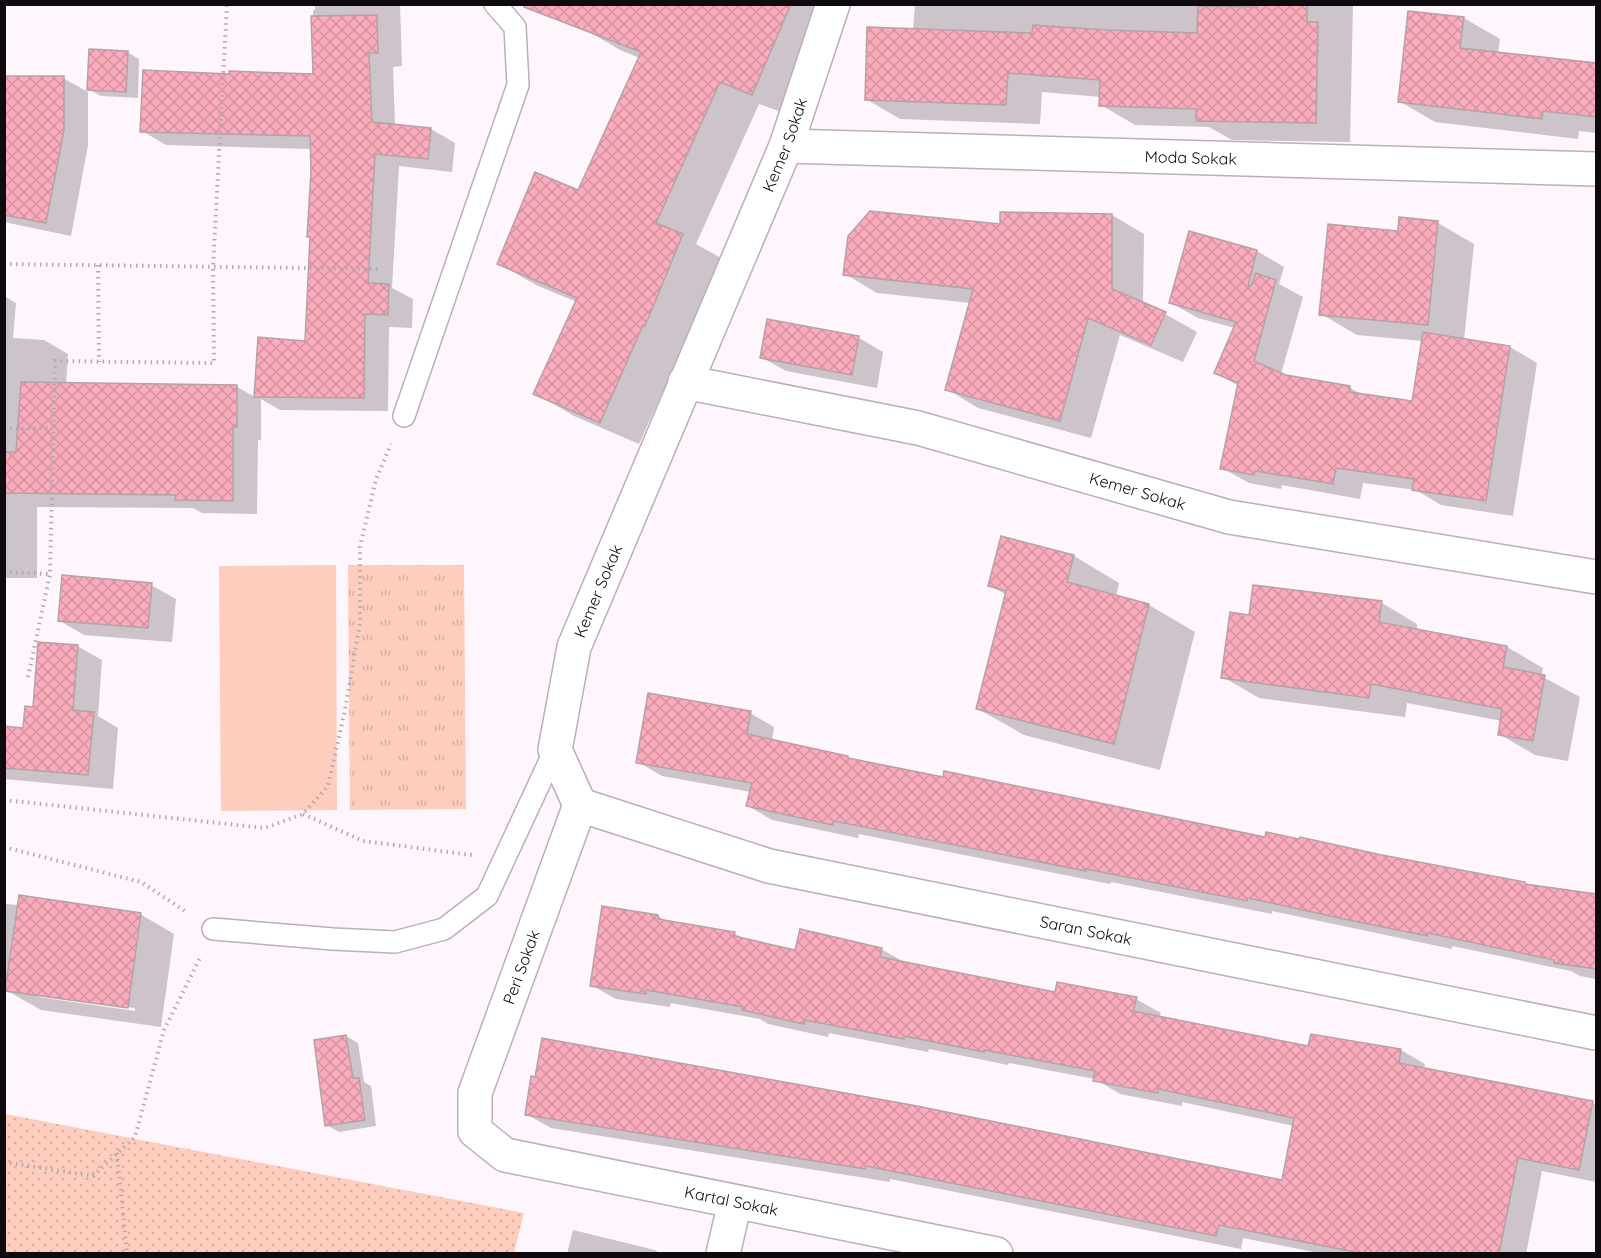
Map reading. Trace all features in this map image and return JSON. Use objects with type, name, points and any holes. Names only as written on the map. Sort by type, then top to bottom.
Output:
[{"type":"street","name":"Kemer Sokak","points":[[555,750],[574,647],[786,146],[833,4]]},
{"type":"street","name":"Moda Sokak","points":[[786,146],[1596,169]]},
{"type":"street","name":"Kemer Sokak","points":[[685,382],[918,428],[1229,517],[1596,577]]},
{"type":"street","points":[[555,750],[580,805]]},
{"type":"street","name":"Saran Sokak","points":[[580,805],[769,866],[1596,1033]]},
{"type":"street","name":"Peri Sokak","points":[[475,1131],[475,1093],[580,805]]},
{"type":"street","name":"Kartal Sokak","points":[[475,1131],[505,1155],[996,1254]]},
{"type":"street","points":[[723,1254],[735,1202]]},
{"type":"lane","points":[[404,416],[518,85],[515,27],[495,4]]},
{"type":"lane","points":[[213,929],[395,942],[444,929],[487,896],[555,750]]},
{"type":"path","points":[[28,677],[50,574],[55,361],[214,363],[213,267],[227,4]]},
{"type":"path","points":[[4,264],[379,269]]},
{"type":"path","points":[[98,265],[99,362]]},
{"type":"path","points":[[4,800],[265,828],[303,814],[328,786],[345,710],[360,623],[360,547],[376,478],[404,416]]},
{"type":"path","points":[[4,429],[54,428]]},
{"type":"path","points":[[4,572],[50,574]]},
{"type":"path","points":[[303,814],[363,842],[505,859]]},
{"type":"path","points":[[4,847],[141,882],[213,929],[164,1030],[135,1137],[93,1176],[4,1162]]},
{"type":"path","points":[[117,1153],[127,1254]]},
{"type":"green space","points":[[336,565],[337,810],[221,811],[219,566]]},
{"type":"green space","points":[[348,565],[464,565],[466,809],[350,810]]},
{"type":"green space","points":[[5,1114],[524,1213],[514,1253],[5,1253]]},
{"type":"building","points":[[525,4],[791,4],[752,95],[720,82],[656,223],[683,234],[645,326],[643,325],[600,423],[533,394],[577,298],[497,264],[535,172],[578,190],[641,52],[524,7]]},
{"type":"building","points":[[1258,4],[1307,4],[1307,22],[1318,22],[1316,123],[1196,121],[1196,109],[1099,106],[1100,80],[1008,73],[1006,105],[865,100],[867,27],[1032,33],[1033,25],[1197,33],[1198,6],[1258,7]]},
{"type":"building","points":[[1408,11],[1464,17],[1460,48],[1596,63],[1596,117],[1543,111],[1542,119],[1398,102]]},
{"type":"building","points":[[377,15],[378,53],[369,53],[372,122],[431,128],[428,159],[375,154],[368,283],[389,284],[388,315],[365,314],[364,398],[254,397],[258,337],[305,341],[310,237],[307,237],[311,171],[310,136],[140,132],[143,70],[229,74],[229,71],[313,74],[311,16]]},
{"type":"building","points":[[89,49],[128,51],[126,92],[87,90]]},
{"type":"building","points":[[4,76],[64,76],[64,130],[46,223],[4,215]]},
{"type":"building","points":[[870,211],[1000,224],[1000,212],[1112,214],[1112,289],[1166,312],[1151,345],[1088,318],[1060,421],[945,390],[973,289],[843,275],[848,236]]},
{"type":"building","points":[[1399,217],[1438,221],[1428,325],[1319,315],[1328,224],[1398,231]]},
{"type":"building","points":[[1189,231],[1257,250],[1248,286],[1251,286],[1256,273],[1276,280],[1254,361],[1286,375],[1350,386],[1350,392],[1412,401],[1423,332],[1510,346],[1486,501],[1412,490],[1414,479],[1336,468],[1333,484],[1255,471],[1254,475],[1220,469],[1238,383],[1214,373],[1236,322],[1169,303]]},
{"type":"building","points":[[767,319],[859,336],[852,375],[760,358]]},
{"type":"building","points":[[21,382],[237,385],[237,427],[233,427],[233,501],[175,500],[176,495],[4,493],[4,452],[16,452]]},
{"type":"building","points":[[1001,536],[1074,555],[1067,582],[1149,604],[1114,744],[976,709],[1006,591],[988,586]]},
{"type":"building","points":[[62,575],[152,583],[148,628],[58,621]]},
{"type":"building","points":[[1253,585],[1382,601],[1379,622],[1507,646],[1503,667],[1545,675],[1533,741],[1498,735],[1502,709],[1371,684],[1369,698],[1221,678],[1230,612],[1249,615]]},
{"type":"building","points":[[38,642],[78,645],[73,710],[94,712],[88,775],[4,768],[4,726],[23,728],[25,706],[33,707]]},
{"type":"building","points":[[648,693],[751,711],[747,734],[848,756],[848,758],[943,777],[944,771],[1265,837],[1266,832],[1299,839],[1300,837],[1525,882],[1525,884],[1596,894],[1596,969],[1554,963],[1554,960],[1428,933],[1427,936],[1248,898],[1247,901],[834,821],[833,825],[746,806],[752,783],[636,763]]},
{"type":"building","points":[[19,895],[141,913],[128,1008],[5,991]]},
{"type":"building","points":[[602,906],[658,915],[658,919],[735,932],[734,936],[795,950],[800,929],[882,948],[880,957],[1055,992],[1057,982],[1137,997],[1133,1011],[1308,1046],[1311,1034],[1401,1049],[1399,1063],[1593,1101],[1579,1170],[1518,1158],[1499,1254],[1365,1254],[1219,1225],[1216,1236],[866,1166],[865,1169],[525,1115],[531,1076],[535,1077],[542,1038],[917,1106],[1282,1180],[1294,1118],[1158,1089],[1157,1093],[1093,1081],[1095,1071],[984,1050],[984,1052],[904,1036],[904,1039],[805,1020],[804,1024],[742,1010],[743,1007],[646,990],[646,994],[590,986]]},
{"type":"building","points":[[346,1035],[353,1078],[359,1078],[365,1120],[325,1126],[314,1040]]}]
